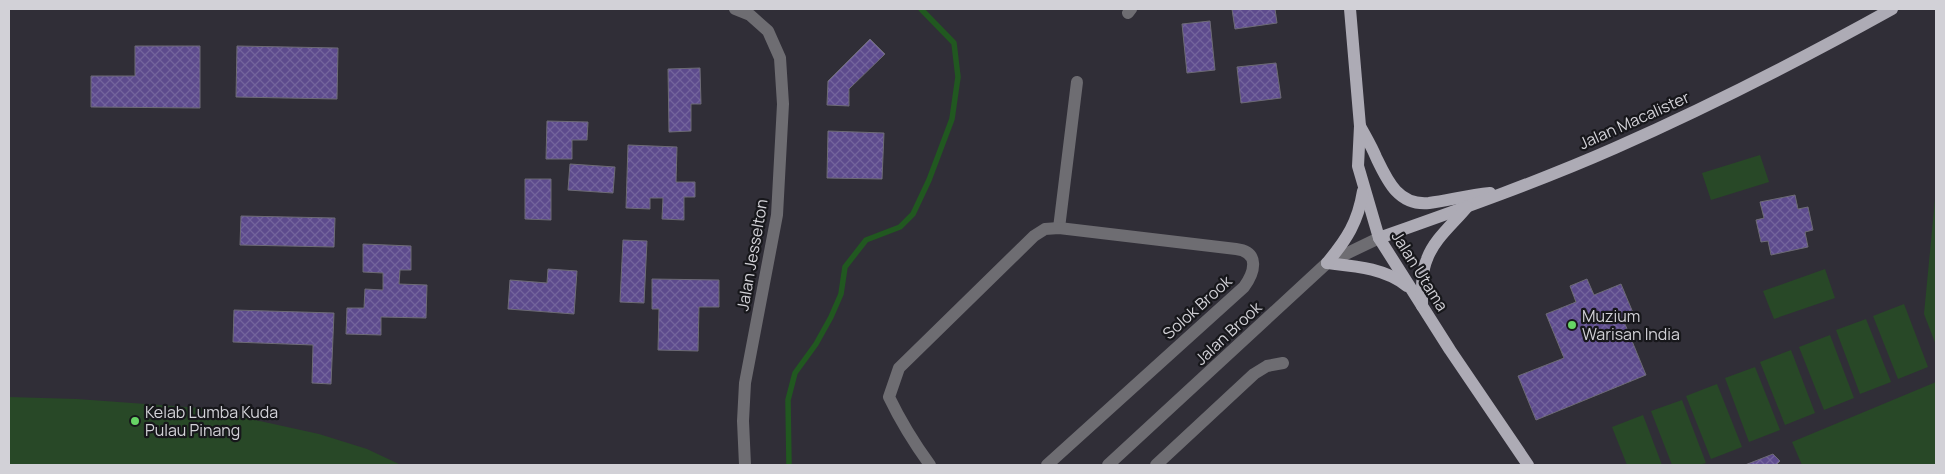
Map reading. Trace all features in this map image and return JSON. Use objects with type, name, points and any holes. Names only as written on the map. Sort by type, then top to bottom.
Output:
[{"type":"main road","name":"Jalan Utama","points":[[1350,9],[1360,126],[1358,166],[1379,238],[1450,350],[1528,465]]},
{"type":"main road","name":"Jalan Macalister","points":[[1379,238],[1467,207],[1614,149],[1686,116],[1798,60],[1892,9]]},
{"type":"main road","points":[[1360,126],[1391,187],[1402,197],[1414,202],[1428,203],[1478,194],[1505,192]]},
{"type":"main road","points":[[1327,264],[1353,228],[1360,208],[1364,187]]},
{"type":"main road","points":[[1422,306],[1422,280],[1426,260],[1432,248],[1467,207]]},
{"type":"main road","points":[[1327,264],[1363,267],[1402,281],[1411,289]]},
{"type":"street","name":"Jalan Jesselton","points":[[735,9],[750,14],[768,31],[780,58],[782,104],[777,215],[744,383],[745,465]]},
{"type":"street","points":[[1059,228],[1077,82]]},
{"type":"street","name":"Solok Brook","points":[[930,465],[914,444],[889,396],[899,368],[1034,236],[1045,229],[1059,228],[1248,252],[1252,256],[1252,262],[1249,280],[1244,287],[1047,465]]},
{"type":"street","name":"Jalan Brook","points":[[1108,465],[1327,264],[1379,238]]},
{"type":"street","points":[[1156,465],[1254,374],[1267,366],[1283,363]]},
{"type":"green space","points":[[1760,155],[1769,182],[1711,200],[1702,173]]},
{"type":"green space","points":[[1936,189],[1936,345],[1924,314]]},
{"type":"green space","points":[[1825,269],[1835,298],[1774,319],[1763,291]]},
{"type":"green space","points":[[1904,304],[1928,367],[1898,379],[1873,316]]},
{"type":"green space","points":[[1866,319],[1891,382],[1860,394],[1836,330]]},
{"type":"green space","points":[[1830,335],[1854,398],[1824,410],[1799,347]]},
{"type":"green space","points":[[1791,350],[1815,413],[1785,425],[1760,362]]},
{"type":"green space","points":[[1755,367],[1780,430],[1749,442],[1725,378]]},
{"type":"green space","points":[[1936,382],[1936,465],[1802,465],[1792,442]]},
{"type":"green space","points":[[1717,384],[1742,447],[1711,459],[1686,396]]},
{"type":"green space","name":"Kelab Lumba Kuda Pulau Pinang","points":[[9,397],[77,399],[201,408],[319,434],[367,449],[401,465],[9,465]]},
{"type":"green space","points":[[1682,400],[1706,463],[1699,465],[1672,465],[1651,411]]},
{"type":"green space","points":[[1643,415],[1662,465],[1627,465],[1612,427]]},
{"type":"building","points":[[1232,9],[1275,9],[1277,23],[1235,29]]},
{"type":"building","points":[[1210,21],[1215,70],[1187,73],[1182,24]]},
{"type":"building","points":[[870,39],[885,54],[849,89],[849,106],[827,105],[828,81]]},
{"type":"building","points":[[135,46],[200,46],[200,108],[91,107],[91,76],[135,76]]},
{"type":"building","points":[[237,46],[338,48],[337,99],[236,97]]},
{"type":"building","points":[[1276,63],[1281,98],[1241,103],[1237,67]]},
{"type":"building","points":[[700,68],[701,104],[691,104],[691,131],[669,132],[668,69]]},
{"type":"building","points":[[547,121],[588,122],[587,140],[572,140],[572,159],[546,159]]},
{"type":"building","points":[[828,131],[884,133],[882,179],[827,178]]},
{"type":"building","points":[[628,145],[677,147],[676,182],[695,182],[695,197],[684,197],[684,220],[662,219],[663,198],[650,198],[650,209],[626,208]]},
{"type":"building","points":[[570,164],[615,167],[613,193],[568,190]]},
{"type":"building","points":[[525,179],[551,179],[551,220],[525,219]]},
{"type":"building","points":[[1795,195],[1798,209],[1808,207],[1813,230],[1805,232],[1808,247],[1771,255],[1768,241],[1761,242],[1756,220],[1764,218],[1760,202]]},
{"type":"building","points":[[241,216],[335,218],[334,247],[240,245]]},
{"type":"building","points":[[623,240],[647,241],[644,303],[620,302]]},
{"type":"building","points":[[363,244],[411,246],[411,270],[400,270],[399,284],[427,285],[426,318],[381,317],[381,335],[346,334],[347,308],[364,308],[365,289],[383,290],[383,273],[363,272]]},
{"type":"building","points":[[548,269],[577,271],[574,314],[508,309],[510,280],[547,283]]},
{"type":"building","points":[[652,279],[719,280],[719,307],[699,307],[698,351],[658,350],[659,309],[652,309]]},
{"type":"building","points":[[1587,279],[1594,295],[1621,284],[1636,320],[1625,324],[1646,375],[1536,420],[1518,376],[1564,358],[1546,314],[1576,302],[1570,286]]},
{"type":"building","points":[[234,310],[334,313],[331,384],[312,383],[313,345],[233,342]]},
{"type":"building","points":[[1773,454],[1780,461],[1776,465],[1745,465]]},
{"type":"waterway","points":[[789,465],[788,400],[795,373],[816,344],[831,317],[841,294],[845,267],[866,240],[900,227],[913,214],[929,180],[952,119],[958,77],[954,43],[921,9]]},
{"type":"place","name":"Muzium Warisan India","points":[[1572,325]]},
{"type":"place","name":"Kelab Lumba Kuda Pulau Pinang","points":[[135,421]]}]
